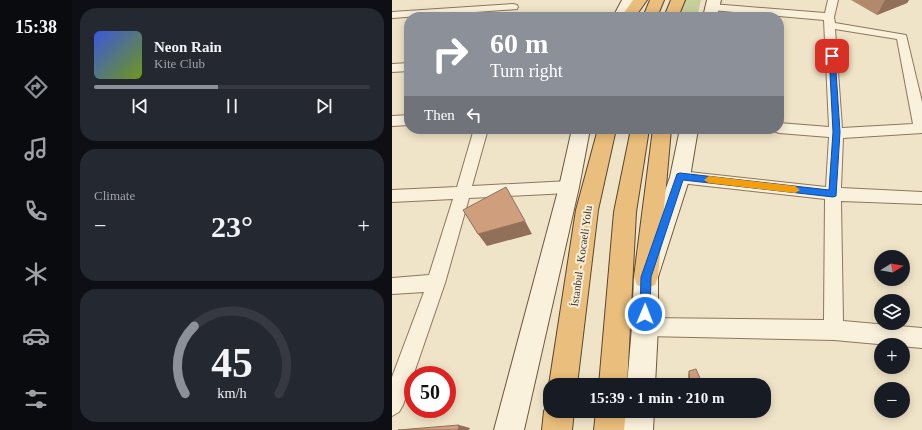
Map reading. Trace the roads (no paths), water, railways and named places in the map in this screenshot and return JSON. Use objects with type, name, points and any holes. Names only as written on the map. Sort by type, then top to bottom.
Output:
[{"type":"highway","points":[[632,12],[640,0]]},
{"type":"highway","points":[[652,12],[657,0]]},
{"type":"highway","name":"İstanbul - Kocaeli Yolu","points":[[564,378],[587,210],[606,134]]},
{"type":"highway","points":[[613,378],[625,212],[639,134]]},
{"type":"highway","points":[[646,277],[661,134]]},
{"type":"highway","points":[[557,430],[558,418]]},
{"type":"highway","points":[[609,430],[610,418]]},
{"type":"main road","points":[[623,12],[629,0]]},
{"type":"main road","points":[[509,430],[569,187],[580,134]]},
{"type":"main road","points":[[641,378],[645,327],[646,277],[680,176],[688,134]]},
{"type":"main road","points":[[638,430],[639,418]]},
{"type":"street","points":[[833,0],[829,21],[836,132],[833,194],[834,330]]},
{"type":"street","points":[[446,12],[513,8]]},
{"type":"street","points":[[712,8],[748,12]]},
{"type":"street","points":[[392,26],[395,15]]},
{"type":"street","points":[[784,16],[829,21],[902,37],[921,128],[836,132],[784,128]]},
{"type":"street","points":[[392,68],[404,67]]},
{"type":"street","points":[[392,121],[404,120]]},
{"type":"street","points":[[392,405],[436,283],[480,134]]},
{"type":"street","points":[[680,176],[833,194],[922,198]]},
{"type":"street","points":[[392,196],[569,187]]},
{"type":"street","points":[[392,286],[436,283]]},
{"type":"street","points":[[645,327],[834,330],[922,338]]}]
